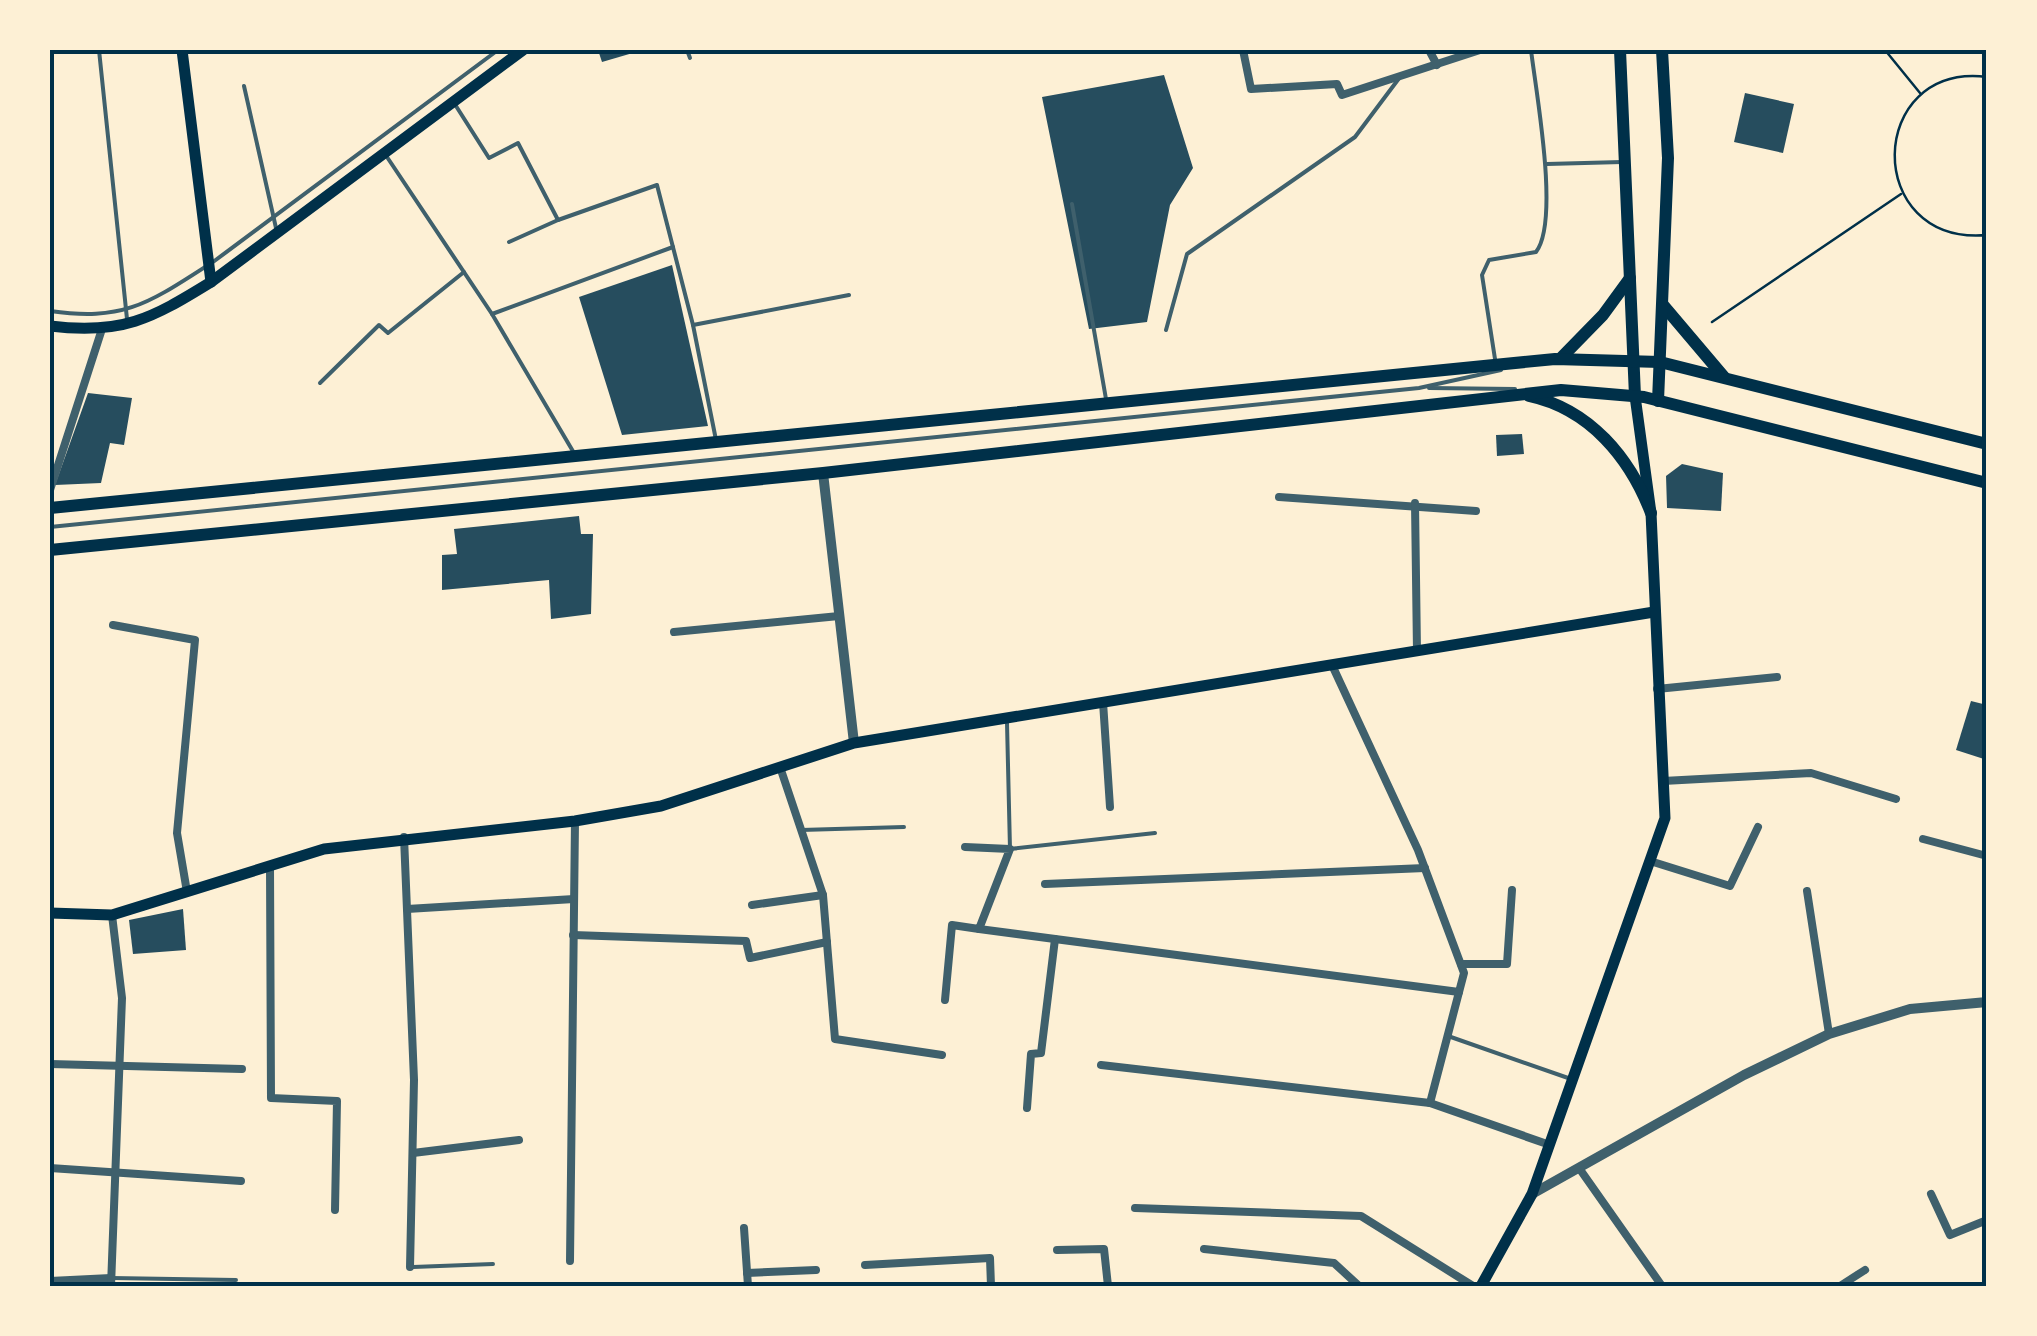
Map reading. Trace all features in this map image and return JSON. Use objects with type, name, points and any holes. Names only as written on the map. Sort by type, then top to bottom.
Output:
[{"type":"main road","points":[[182,50],[212,282]]},
{"type":"main road","points":[[50,326],[102,332],[126,316],[160,314],[212,282],[524,50]]},
{"type":"main road","points":[[1482,1286],[1532,1194],[1665,818],[1650,513],[1632,360],[1620,50]]},
{"type":"main road","points":[[1658,401],[1668,158],[1662,50]]},
{"type":"main road","points":[[1558,359],[1603,315],[1630,278]]},
{"type":"main road","points":[[1662,304],[1726,378]]},
{"type":"main road","points":[[50,508],[1558,359],[1660,362],[1987,444]]},
{"type":"main road","points":[[50,550],[822,473],[1561,390],[1658,401],[1987,484]]},
{"type":"main road","points":[[1522,394],[1558,406],[1600,432],[1640,484],[1650,513]]},
{"type":"main road","points":[[50,913],[112,915],[324,849],[574,821],[661,806],[854,743],[1654,612]]},
{"type":"street","points":[[1244,50],[1251,90],[1337,84],[1342,95],[1480,50]]},
{"type":"street","points":[[1429,50],[1437,66]]},
{"type":"street","points":[[50,490],[102,332]]},
{"type":"street","points":[[822,473],[854,743]]},
{"type":"street","points":[[1279,497],[1476,511]]},
{"type":"street","points":[[1415,504],[1417,651]]},
{"type":"street","points":[[674,632],[839,616]]},
{"type":"street","points":[[113,625],[194,640],[177,833],[188,892]]},
{"type":"street","points":[[1332,665],[1425,868],[1464,973],[1430,1103]]},
{"type":"street","points":[[1657,689],[1777,677]]},
{"type":"street","points":[[1103,702],[1110,807]]},
{"type":"street","points":[[780,767],[824,895],[835,1038],[942,1055]]},
{"type":"street","points":[[1663,781],[1811,773],[1896,799]]},
{"type":"street","points":[[570,1261],[574,821]]},
{"type":"street","points":[[1650,861],[1730,886],[1758,828]]},
{"type":"street","points":[[404,838],[413,1153],[410,1268]]},
{"type":"street","points":[[1923,838],[1987,856]]},
{"type":"street","points":[[965,848],[1010,849],[979,929]]},
{"type":"street","points":[[270,866],[271,1098],[337,1101],[335,1210]]},
{"type":"street","points":[[1045,884],[1425,868]]},
{"type":"street","points":[[1461,964],[1507,964],[1512,890]]},
{"type":"street","points":[[1807,891],[1828,1034]]},
{"type":"street","points":[[752,905],[824,895]]},
{"type":"street","points":[[407,909],[574,898]]},
{"type":"street","points":[[50,1282],[111,1282],[122,998],[112,915]]},
{"type":"street","points":[[945,1000],[952,924],[1459,992]]},
{"type":"street","points":[[573,935],[746,941],[750,958],[827,942]]},
{"type":"street","points":[[1027,1108],[1032,1054],[1041,1053],[1055,939]]},
{"type":"street","points":[[1532,1194],[1744,1075],[1828,1034],[1910,1009],[1987,1002]]},
{"type":"street","points":[[50,1064],[242,1069]]},
{"type":"street","points":[[1102,1064],[1430,1103],[1550,1144]]},
{"type":"street","points":[[413,1153],[518,1140]]},
{"type":"street","points":[[50,1168],[241,1181]]},
{"type":"street","points":[[1580,1168],[1662,1286]]},
{"type":"street","points":[[1930,1194],[1950,1235],[1987,1220]]},
{"type":"street","points":[[1134,1208],[1361,1216],[1473,1286]]},
{"type":"street","points":[[744,1228],[748,1286]]},
{"type":"street","points":[[1057,1250],[1104,1249],[1108,1286]]},
{"type":"street","points":[[1204,1249],[1334,1263],[1360,1286]]},
{"type":"street","points":[[865,1265],[990,1258],[991,1286]]},
{"type":"street","points":[[747,1273],[816,1270]]},
{"type":"street","points":[[1840,1286],[1865,1270]]},
{"type":"lane","points":[[99,50],[126,316]]},
{"type":"lane","points":[[687,50],[690,58]]},
{"type":"lane","points":[[1496,364],[1482,276],[1489,260],[1536,252],[1544,242],[1545,164],[1531,50]]},
{"type":"lane","points":[[50,312],[126,316],[209,264],[494,51],[499,67]]},
{"type":"lane","points":[[1166,330],[1187,254],[1356,137],[1400,77]]},
{"type":"lane","points":[[244,86],[277,233]]},
{"type":"lane","points":[[453,101],[489,158],[518,144],[558,220]]},
{"type":"lane","points":[[384,152],[492,314],[576,456]]},
{"type":"lane","points":[[1545,164],[1627,162]]},
{"type":"lane","points":[[509,242],[558,220],[656,186],[693,325],[716,442]]},
{"type":"lane","points":[[1072,204],[1107,403]]},
{"type":"lane","points":[[492,314],[673,248]]},
{"type":"lane","points":[[320,383],[379,325],[388,333],[464,272]]},
{"type":"lane","points":[[693,325],[849,295]]},
{"type":"lane","points":[[50,527],[1419,388],[1558,359]]},
{"type":"lane","points":[[1419,388],[1561,390]]},
{"type":"lane","points":[[1007,718],[1010,849],[1155,833]]},
{"type":"lane","points":[[801,830],[904,827]]},
{"type":"lane","points":[[1448,1036],[1573,1079]]},
{"type":"lane","points":[[410,1268],[494,1264]]},
{"type":"lane","points":[[111,1282],[236,1280]]},
{"type":"path","points":[[1884,50],[1921,94]]},
{"type":"path","points":[[1987,76],[1944,80],[1921,94],[1904,115],[1894,140],[1893,168],[1902,194],[1918,215],[1941,230],[1968,237],[1987,235]]},
{"type":"path","points":[[1712,322],[1902,194]]},
{"type":"building","points":[[598,50],[643,50],[602,62]]},
{"type":"building","points":[[1164,75],[1193,168],[1170,205],[1147,322],[1089,329],[1042,97]]},
{"type":"building","points":[[1745,93],[1794,104],[1783,153],[1734,142]]},
{"type":"building","points":[[672,265],[708,426],[622,435],[579,297]]},
{"type":"building","points":[[88,393],[132,398],[124,445],[110,443],[101,483],[55,485]]},
{"type":"building","points":[[1522,434],[1524,454],[1497,456],[1496,435]]},
{"type":"building","points":[[1682,464],[1723,473],[1721,511],[1667,508],[1666,476]]},
{"type":"building","points":[[579,516],[581,534],[593,534],[591,614],[551,619],[549,580],[442,590],[442,555],[457,554],[454,529]]},
{"type":"building","points":[[1971,701],[1987,705],[1987,760],[1956,750]]},
{"type":"building","points":[[183,909],[186,950],[133,954],[129,920]]}]
